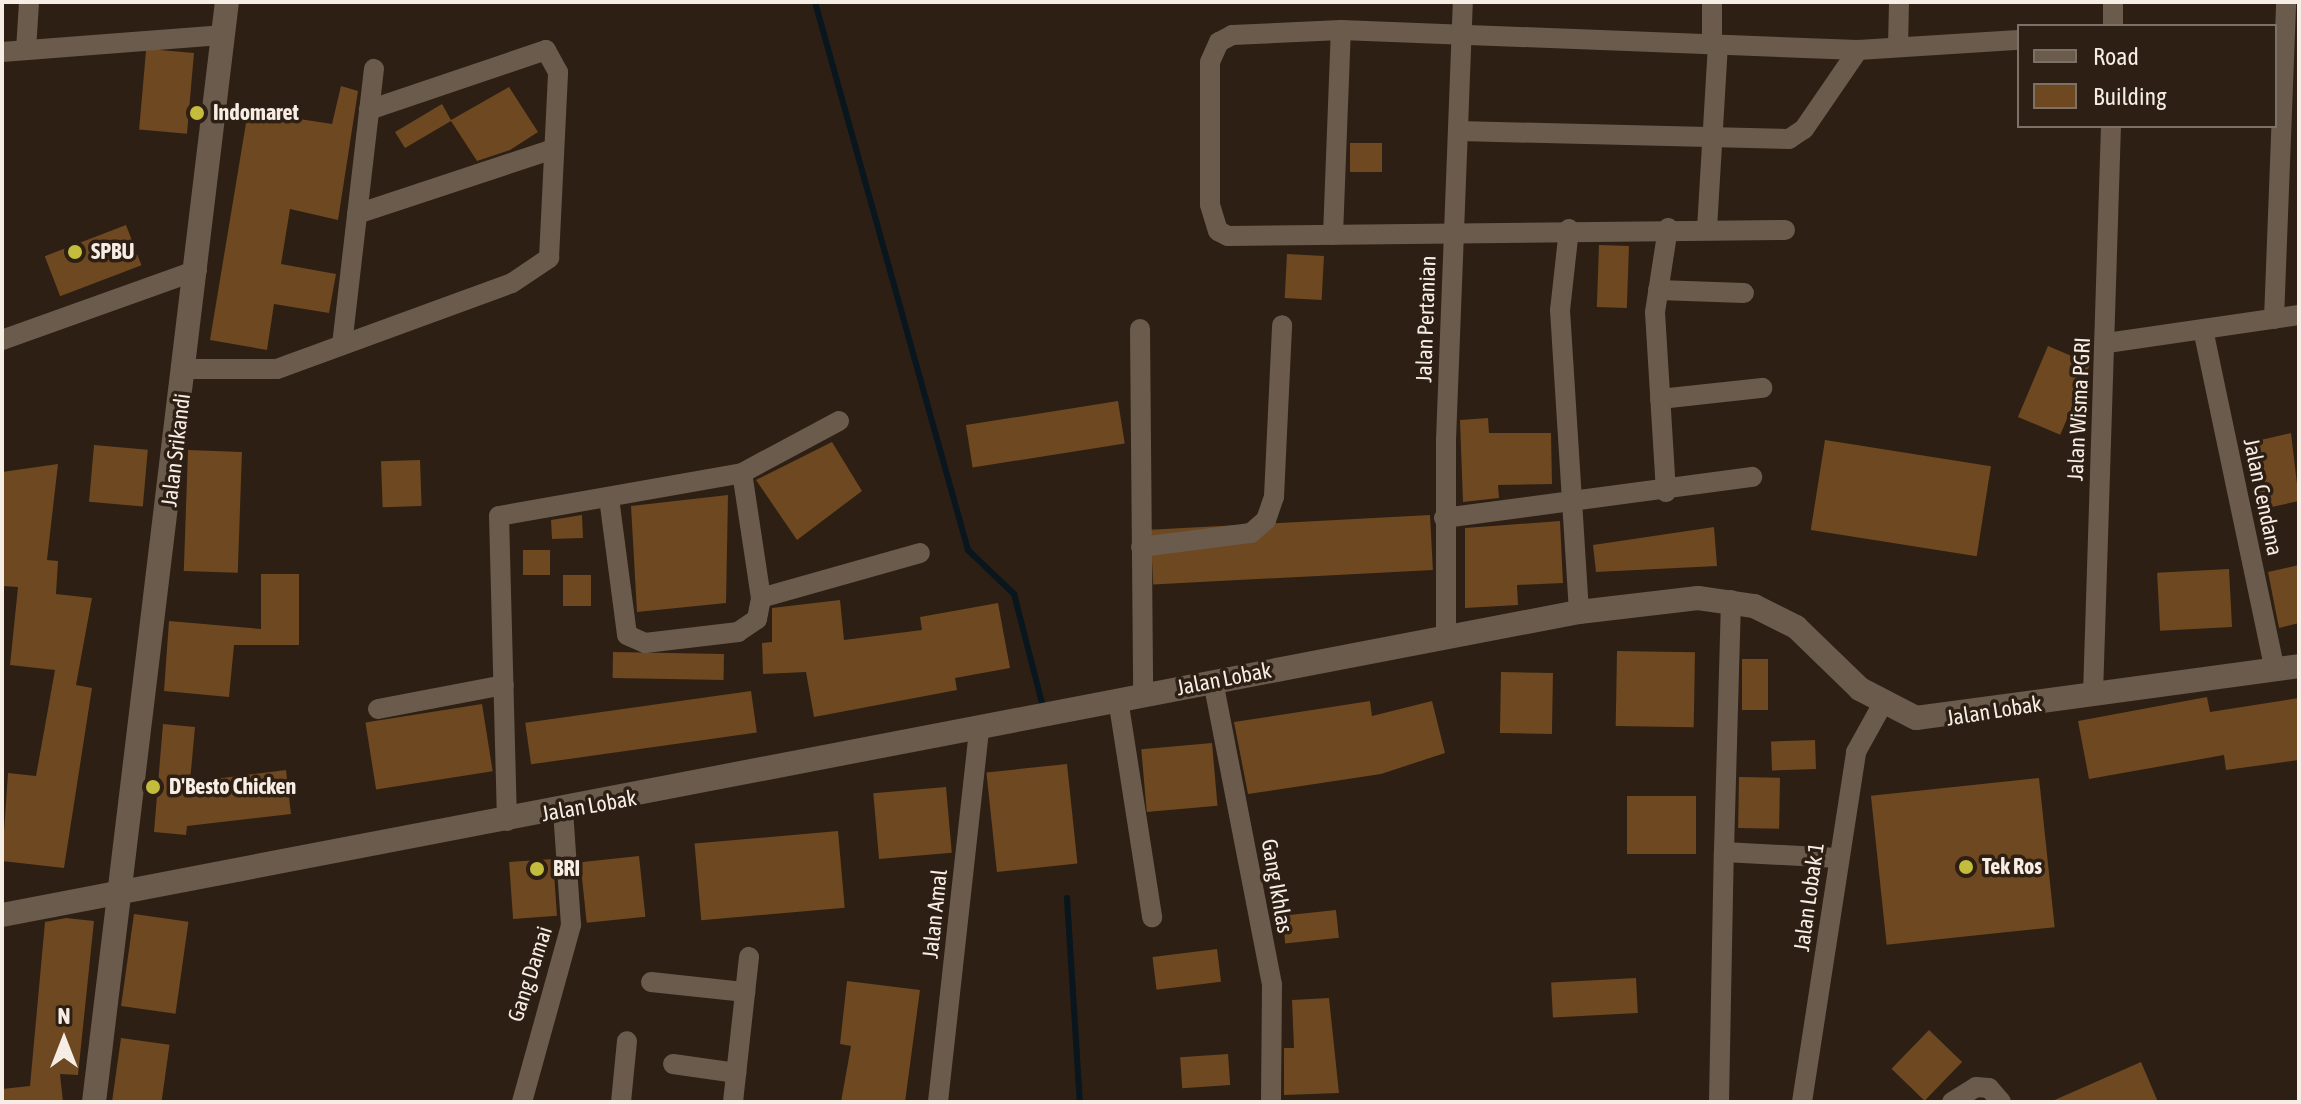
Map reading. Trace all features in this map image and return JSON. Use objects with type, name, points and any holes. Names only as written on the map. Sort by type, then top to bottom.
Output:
[{"type":"main road","name":"Jalan Srikandi","points":[[94,1102],[186,369],[227,2]]},
{"type":"main road","name":"Jalan Lobak","points":[[2,915],[121,898],[979,730],[1118,699],[1579,612],[1731,600],[1796,627],[1882,705],[1941,720],[2299,666]]},
{"type":"street","points":[[26,50],[29,2]]},
{"type":"street","name":"Jalan Pertanian","points":[[1446,638],[1444,518],[1463,2]]},
{"type":"street","points":[[1707,229],[1714,137],[1712,2]]},
{"type":"street","points":[[1898,47],[1899,2]]},
{"type":"street","points":[[2113,2],[2113,24]]},
{"type":"street","points":[[2274,319],[2286,2]]},
{"type":"street","points":[[1333,235],[1341,30]]},
{"type":"street","points":[[1785,230],[1569,229],[1453,237],[1333,235],[1243,240],[1218,231],[1210,204],[1210,62],[1219,42],[1232,35],[1341,30],[1858,50],[2017,40]]},
{"type":"street","points":[[2,52],[224,35]]},
{"type":"street","points":[[186,369],[277,369],[541,268],[554,243],[558,72],[546,50],[369,110]]},
{"type":"street","points":[[1459,131],[1789,139],[1809,123],[1858,50]]},
{"type":"street","points":[[342,345],[374,69]]},
{"type":"street","name":"Jalan Wisma PGRI","points":[[2093,695],[2107,343],[2111,128]]},
{"type":"street","points":[[357,214],[554,149]]},
{"type":"street","points":[[1666,492],[1658,290],[1668,228]]},
{"type":"street","points":[[1569,229],[1560,310],[1568,504],[1579,612]]},
{"type":"street","points":[[2,340],[197,270]]},
{"type":"street","points":[[1658,290],[1744,293]]},
{"type":"street","points":[[2107,343],[2204,334],[2299,315]]},
{"type":"street","points":[[1141,547],[1251,533],[1266,520],[1274,497],[1282,325]]},
{"type":"street","points":[[1140,329],[1143,695]]},
{"type":"street","name":"Jalan Cendana","points":[[2204,334],[2275,670]]},
{"type":"street","points":[[1660,399],[1762,388]]},
{"type":"street","points":[[507,821],[499,516],[742,473],[839,421]]},
{"type":"street","points":[[609,498],[623,628],[635,641],[749,628],[761,598],[742,473]]},
{"type":"street","points":[[1444,518],[1666,492],[1752,477]]},
{"type":"street","points":[[761,598],[920,553]]},
{"type":"street","points":[[1719,1102],[1731,600]]},
{"type":"street","name":"Gang Ikhlas","points":[[1213,681],[1272,984],[1271,1102]]},
{"type":"street","points":[[378,709],[504,685]]},
{"type":"street","points":[[1118,699],[1152,917]]},
{"type":"street","name":"Jalan Lobak 1","points":[[1802,1102],[1856,752],[1882,705]]},
{"type":"street","name":"Jalan Amal","points":[[938,1102],[979,730]]},
{"type":"street","name":"Gang Damai","points":[[522,1102],[571,925],[563,811]]},
{"type":"street","points":[[1724,852],[1838,858]]},
{"type":"street","points":[[733,1102],[749,957]]},
{"type":"street","points":[[651,982],[745,992]]},
{"type":"street","points":[[621,1102],[627,1041]]},
{"type":"street","points":[[673,1064],[736,1073]]},
{"type":"street","points":[[1952,1102],[1976,1087],[2001,1102]]},
{"type":"building","points":[[146,49],[194,53],[187,134],[139,130]]},
{"type":"building","points":[[341,86],[358,91],[338,220],[290,209],[281,264],[336,274],[329,313],[274,304],[267,350],[210,340],[248,111],[332,124]]},
{"type":"building","points":[[509,87],[538,132],[510,150],[477,161],[451,121],[405,148],[395,132],[442,104],[451,120]]},
{"type":"building","points":[[1350,143],[1382,143],[1382,172],[1350,172]]},
{"type":"building","points":[[126,225],[141,265],[60,296],[45,256]]},
{"type":"building","points":[[1599,245],[1629,246],[1627,308],[1597,307]]},
{"type":"building","points":[[1287,254],[1324,256],[1322,300],[1285,298]]},
{"type":"building","points":[[2048,346],[2090,364],[2060,435],[2018,417]]},
{"type":"building","points":[[1118,401],[1125,443],[973,468],[966,425]]},
{"type":"building","points":[[1488,418],[1489,433],[1551,433],[1552,484],[1498,485],[1499,498],[1463,502],[1460,420]]},
{"type":"building","points":[[2291,433],[2299,501],[2262,509],[2247,443]]},
{"type":"building","points":[[1825,440],[1991,466],[1977,556],[1811,530]]},
{"type":"building","points":[[832,442],[862,491],[797,540],[756,480]]},
{"type":"building","points":[[94,445],[148,450],[143,506],[89,502]]},
{"type":"building","points":[[188,450],[242,452],[238,573],[184,571]]},
{"type":"building","points":[[420,460],[422,506],[383,507],[381,461]]},
{"type":"building","points":[[58,464],[47,560],[58,561],[56,594],[92,598],[76,685],[92,688],[64,868],[2,861],[8,773],[36,776],[55,670],[10,665],[18,587],[2,586],[2,472]]},
{"type":"building","points":[[728,495],[726,603],[637,612],[631,506]]},
{"type":"building","points":[[582,515],[583,538],[552,539],[551,520]]},
{"type":"building","points":[[1430,515],[1433,570],[1153,585],[1150,530]]},
{"type":"building","points":[[1560,521],[1563,583],[1517,585],[1518,605],[1465,608],[1465,528]]},
{"type":"building","points":[[1714,527],[1717,566],[1596,572],[1593,545]]},
{"type":"building","points":[[523,550],[550,550],[550,575],[523,575]]},
{"type":"building","points":[[2299,565],[2299,623],[2279,628],[2268,572]]},
{"type":"building","points":[[2229,569],[2232,627],[2160,631],[2157,573]]},
{"type":"building","points":[[261,574],[299,574],[299,645],[234,645],[229,697],[164,691],[169,621],[261,629]]},
{"type":"building","points":[[563,575],[591,575],[591,606],[563,606]]},
{"type":"building","points":[[840,600],[844,640],[922,630],[920,617],[998,603],[1010,668],[955,678],[957,690],[814,717],[806,672],[763,674],[762,643],[772,642],[772,608]]},
{"type":"building","points":[[1617,651],[1695,652],[1694,727],[1616,726]]},
{"type":"building","points":[[613,652],[724,654],[724,680],[613,678]]},
{"type":"building","points":[[1742,659],[1768,659],[1768,710],[1742,710]]},
{"type":"building","points":[[1501,672],[1553,673],[1552,734],[1500,733]]},
{"type":"building","points":[[751,691],[757,733],[531,764],[525,723]]},
{"type":"building","points":[[2207,697],[2210,712],[2299,698],[2299,760],[2226,770],[2224,755],[2089,779],[2078,721]]},
{"type":"building","points":[[1370,701],[1372,716],[1432,701],[1445,753],[1381,774],[1248,794],[1234,722]]},
{"type":"building","points":[[482,704],[493,771],[376,790],[365,722]]},
{"type":"building","points":[[163,724],[195,727],[190,782],[286,770],[291,814],[187,826],[186,835],[154,832]]},
{"type":"building","points":[[1815,740],[1816,769],[1772,771],[1771,742]]},
{"type":"building","points":[[1212,743],[1217,806],[1147,812],[1141,749]]},
{"type":"building","points":[[1067,764],[1077,863],[997,872],[986,772]]},
{"type":"building","points":[[1739,777],[1780,778],[1779,829],[1738,828]]},
{"type":"building","name":"Tek Ros","points":[[2039,778],[2055,927],[1887,945],[1871,796]]},
{"type":"building","points":[[946,787],[952,853],[879,859],[873,793]]},
{"type":"building","points":[[1627,796],[1696,796],[1696,854],[1627,854]]},
{"type":"building","points":[[838,831],[845,908],[701,920],[695,844]]},
{"type":"building","points":[[639,856],[645,917],[587,923],[580,862]]},
{"type":"building","points":[[553,859],[557,916],[513,919],[509,862]]},
{"type":"building","points":[[1336,910],[1339,938],[1285,943],[1282,916]]},
{"type":"building","points":[[134,914],[188,922],[176,1014],[121,1006]]},
{"type":"building","points":[[66,918],[94,921],[78,1075],[60,1074],[63,1102],[2,1102],[2,1089],[30,1086],[45,922]]},
{"type":"building","points":[[1217,949],[1221,982],[1157,990],[1152,957]]},
{"type":"building","points":[[1636,978],[1638,1013],[1553,1017],[1551,982]]},
{"type":"building","points":[[847,981],[920,990],[905,1102],[841,1102],[851,1046],[840,1044]]},
{"type":"building","points":[[1329,998],[1339,1093],[1284,1095],[1284,1048],[1294,1048],[1292,1000]]},
{"type":"building","points":[[1929,1030],[1962,1062],[1925,1101],[1891,1069]]},
{"type":"building","points":[[121,1038],[170,1045],[161,1102],[112,1101]]},
{"type":"building","points":[[1228,1054],[1230,1085],[1182,1088],[1180,1057]]},
{"type":"building","points":[[2141,1062],[2158,1102],[2050,1102]]},
{"type":"waterway","points":[[815,2],[968,550],[1014,594],[1043,707]]},
{"type":"waterway","points":[[1067,898],[1080,1102]]},
{"type":"place","name":"Indomaret","points":[[197,113]]},
{"type":"place","name":"SPBU","points":[[75,252]]},
{"type":"place","name":"D'Besto Chicken","points":[[153,787]]},
{"type":"place","name":"Tek Ros","points":[[1966,867]]},
{"type":"place","name":"BRI","points":[[537,869]]}]
